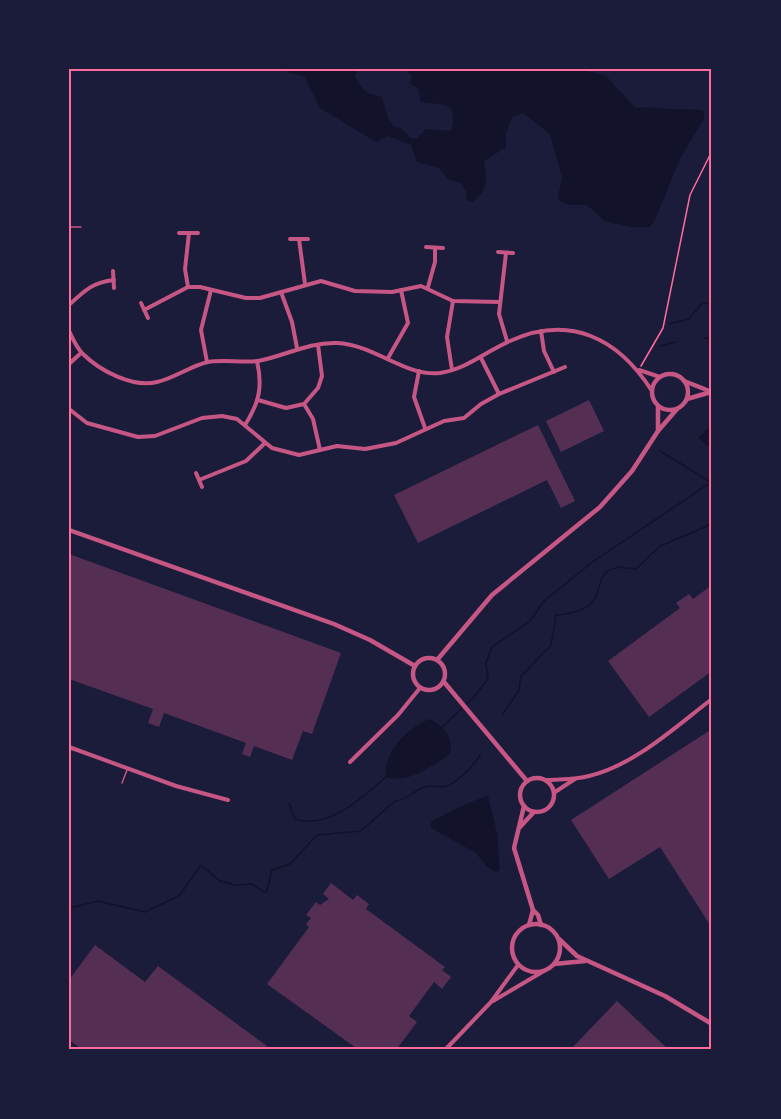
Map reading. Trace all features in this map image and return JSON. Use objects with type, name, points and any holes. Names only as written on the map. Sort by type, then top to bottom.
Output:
[{"type":"street","points":[[179,233],[198,234]]},
{"type":"street","points":[[188,287],[185,269],[189,233]]},
{"type":"street","points":[[290,239],[308,239]]},
{"type":"street","points":[[299,239],[305,284]]},
{"type":"street","points":[[426,248],[443,248]]},
{"type":"street","points":[[428,287],[435,262],[435,248]]},
{"type":"street","points":[[498,252],[513,253]]},
{"type":"street","points":[[506,253],[500,323],[507,341]]},
{"type":"street","points":[[113,271],[114,288]]},
{"type":"street","points":[[69,305],[98,282],[114,280]]},
{"type":"street","points":[[144,310],[188,287],[200,287],[246,298],[321,281],[350,291],[428,287],[453,301],[500,302]]},
{"type":"street","points":[[207,362],[201,330],[211,290]]},
{"type":"street","points":[[387,358],[408,323],[401,290]]},
{"type":"street","points":[[280,292],[292,322],[297,348]]},
{"type":"street","points":[[452,370],[447,337],[453,301]]},
{"type":"street","points":[[141,303],[148,318]]},
{"type":"street","points":[[69,331],[81,353],[115,374],[145,384],[158,382],[207,362],[257,361],[297,348],[318,345],[353,344],[419,371],[440,373],[481,358],[507,341],[541,331],[560,329],[586,334],[606,343],[623,354],[638,369],[652,391],[657,405],[658,430]]},
{"type":"street","points":[[541,331],[544,351],[554,372]]},
{"type":"street","points":[[258,400],[286,408],[304,404],[318,388],[322,376],[318,345]]},
{"type":"street","points":[[69,364],[81,353]]},
{"type":"street","points":[[481,358],[499,394]]},
{"type":"street","points":[[245,425],[258,400],[261,380],[257,361]]},
{"type":"street","points":[[69,409],[87,423],[138,437],[155,436],[202,418],[222,416],[237,419],[265,443],[290,455],[337,446],[370,448],[396,443],[444,421],[464,418],[481,404],[499,394],[565,367]]},
{"type":"street","points":[[638,369],[660,377],[674,374],[684,381],[712,392]]},
{"type":"street","points":[[419,371],[414,397],[425,428]]},
{"type":"street","points":[[652,391],[660,377]]},
{"type":"street","points":[[684,381],[688,393],[687,399]]},
{"type":"street","points":[[437,660],[492,595],[600,507],[632,471],[658,430],[687,399],[712,392]]},
{"type":"street","points":[[304,404],[313,419],[320,450]]},
{"type":"street","points":[[657,405],[665,410],[677,409]]},
{"type":"street","points":[[199,480],[246,461],[265,443]]},
{"type":"street","points":[[196,473],[202,487]]},
{"type":"street","points":[[69,531],[334,624],[370,640],[415,666]]},
{"type":"street","points":[[426,658],[437,660],[445,671],[444,682],[436,689],[420,688],[413,676],[415,666],[426,658]]},
{"type":"street","points":[[444,682],[527,781]]},
{"type":"street","points":[[350,762],[398,715],[420,688]]},
{"type":"street","points":[[555,792],[576,779],[619,765],[712,699]]},
{"type":"street","points":[[69,747],[194,792],[228,800]]},
{"type":"street","points":[[541,925],[538,915],[533,910],[515,859],[514,848],[524,806],[520,790],[527,781],[536,778],[576,779]]},
{"type":"street","points":[[518,829],[534,812],[549,808],[555,798],[555,792],[547,780]]},
{"type":"street","points":[[524,806],[534,812]]},
{"type":"street","points":[[529,925],[533,910]]},
{"type":"street","points":[[544,971],[530,972],[518,965],[512,954],[514,938],[518,931],[529,925],[541,925],[551,929],[559,939],[587,961],[665,996],[712,1024]]},
{"type":"street","points":[[491,1002],[554,964],[560,952],[559,939]]},
{"type":"street","points":[[554,964],[587,961]]},
{"type":"street","points":[[446,1050],[491,1002],[518,965]]},
{"type":"lane","points":[[69,227],[81,227]]},
{"type":"lane","points":[[122,783],[128,769]]},
{"type":"path","points":[[638,369],[663,328],[690,195],[712,151]]},
{"type":"shaded area","points":[[284,69],[359,69],[355,76],[360,85],[369,93],[382,97],[388,118],[394,127],[401,128],[410,138],[417,138],[426,129],[451,131],[453,114],[451,109],[442,104],[421,102],[418,88],[410,84],[411,75],[406,69],[580,69],[606,76],[635,108],[699,110],[704,111],[704,118],[680,159],[654,222],[649,227],[630,227],[605,221],[587,205],[569,205],[560,201],[558,196],[562,178],[550,134],[523,113],[512,117],[506,133],[506,147],[484,161],[486,183],[473,202],[466,200],[467,193],[461,183],[448,179],[439,168],[417,162],[411,145],[388,136],[376,142],[320,108],[304,76],[287,72]]},
{"type":"shaded area","points":[[712,425],[712,449],[698,438]]},
{"type":"shaded area","points":[[430,719],[447,733],[451,742],[450,754],[412,776],[395,779],[386,777],[389,759],[399,742],[413,728]]},
{"type":"shaded area","points":[[488,796],[497,833],[500,870],[496,872],[487,867],[476,853],[431,828],[431,822],[435,819]]},
{"type":"building","points":[[589,400],[604,431],[561,452],[546,421]]},
{"type":"building","points":[[538,425],[575,501],[561,508],[547,480],[418,543],[394,495]]},
{"type":"building","points":[[69,554],[341,653],[312,734],[303,731],[292,760],[254,746],[250,757],[242,754],[246,743],[164,713],[159,727],[148,723],[153,709],[69,679]]},
{"type":"building","points":[[712,585],[712,671],[649,717],[608,661],[680,608],[676,603],[689,594],[693,599]]},
{"type":"building","points":[[712,729],[712,928],[660,847],[609,879],[571,820]]},
{"type":"building","points":[[331,883],[353,900],[357,895],[369,904],[366,909],[445,967],[442,970],[451,977],[442,989],[434,982],[409,1016],[417,1022],[396,1050],[359,1050],[267,984],[309,927],[306,924],[311,918],[306,915],[316,902],[320,905],[329,899],[323,894]]},
{"type":"building","points":[[95,945],[145,982],[158,966],[267,1046],[264,1050],[83,1050],[69,1040],[69,980]]},
{"type":"building","points":[[617,1001],[669,1050],[570,1050]]},
{"type":"waterway","points":[[669,324],[689,319],[702,303],[712,304]]},
{"type":"waterway","points":[[704,338],[712,338]]},
{"type":"waterway","points":[[660,346],[676,342]]},
{"type":"waterway","points":[[660,451],[712,483]]},
{"type":"waterway","points":[[441,728],[475,696],[488,679],[486,663],[492,647],[530,621],[544,601],[591,563],[710,483]]},
{"type":"waterway","points":[[503,714],[519,690],[521,676],[550,647],[555,615],[571,613],[588,606],[595,598],[602,577],[607,571],[619,567],[636,569],[660,546],[712,524]]},
{"type":"waterway","points":[[69,908],[98,901],[145,912],[179,896],[201,865],[220,881],[236,885],[252,884],[264,892],[267,891],[272,870],[290,864],[317,835],[361,831],[395,801],[404,799],[424,787],[444,787],[451,784],[471,767],[480,754]]},
{"type":"waterway","points":[[289,803],[295,819],[320,820],[344,810],[386,777]]}]
